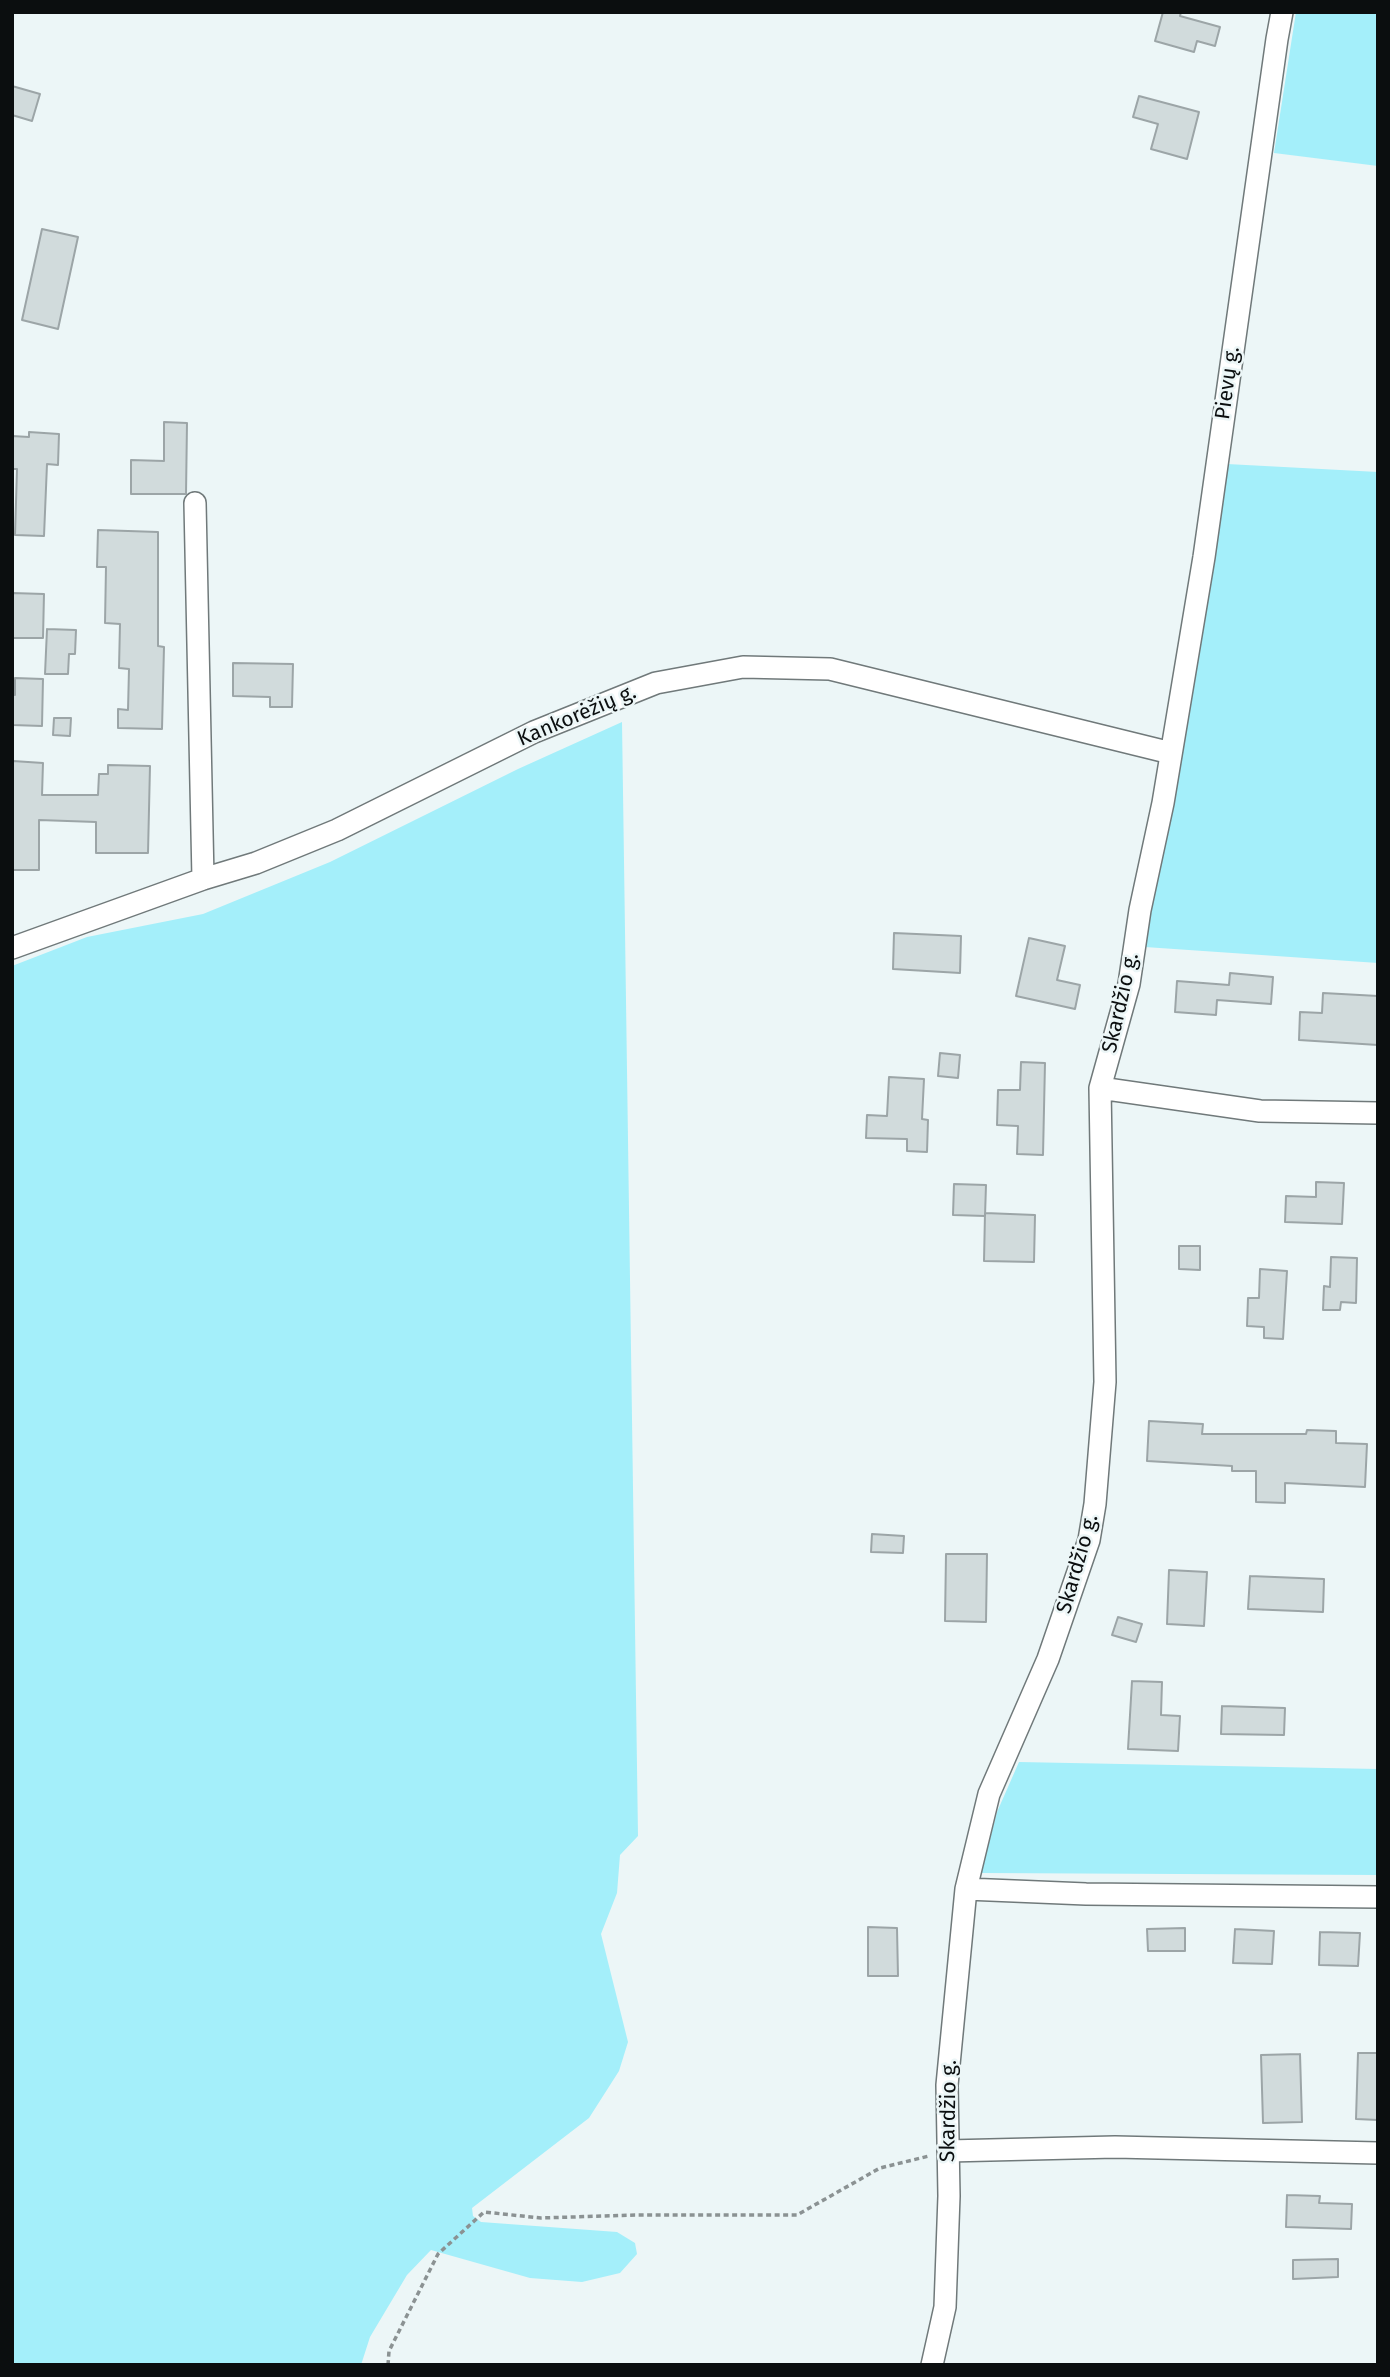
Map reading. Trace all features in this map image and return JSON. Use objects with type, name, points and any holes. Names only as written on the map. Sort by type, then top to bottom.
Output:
[{"type":"street","name":"Pievų g.","points":[[1171,753],[1204,557],[1282,12]]},
{"type":"street","points":[[195,503],[203,879]]},
{"type":"street","name":"Kankorėžių g.","points":[[12,948],[203,879],[256,863],[337,830],[534,733],[656,684],[743,667],[830,669],[1171,753]]},
{"type":"street","name":"Skardžio g.","points":[[932,2365],[945,2307],[949,2196],[947,2085],[966,1889],[989,1794],[1048,1659],[1089,1540],[1095,1504],[1105,1382],[1100,1088],[1129,984],[1140,910],[1171,753]]},
{"type":"street","points":[[1100,1088],[1260,1111],[1378,1113]]},
{"type":"street","points":[[966,1889],[1086,1894],[1378,1898]]},
{"type":"street","points":[[948,2151],[1115,2147],[1378,2153]]},
{"type":"path","points":[[388,2365],[389,2351],[438,2254],[484,2212],[541,2218],[797,2215],[880,2168],[948,2151]]},
{"type":"shaded area","points":[[1296,12],[1378,12],[1378,166],[1274,153]]},
{"type":"shaded area","points":[[1227,464],[1378,472],[1378,963],[1145,947]]},
{"type":"shaded area","points":[[622,722],[638,1836],[620,1855],[617,1893],[601,1934],[628,2042],[619,2071],[589,2118],[472,2208],[473,2216],[481,2222],[617,2232],[635,2243],[637,2254],[620,2273],[582,2282],[530,2278],[431,2250],[407,2275],[370,2337],[361,2365],[12,2365],[12,966],[87,937],[203,914],[330,862],[518,769]]},
{"type":"shaded area","points":[[1019,1762],[1378,1769],[1378,1875],[981,1873],[997,1812]]},
{"type":"building","points":[[1163,12],[1181,12],[1180,16],[1220,27],[1215,46],[1197,41],[1194,52],[1155,41]]},
{"type":"building","points":[[12,86],[40,94],[32,121],[12,115]]},
{"type":"building","points":[[1139,96],[1199,112],[1187,159],[1151,149],[1158,124],[1133,117]]},
{"type":"building","points":[[42,229],[78,237],[58,329],[22,320]]},
{"type":"building","points":[[164,422],[187,423],[186,494],[131,494],[131,460],[164,461]]},
{"type":"building","points":[[29,432],[59,434],[58,465],[47,464],[44,536],[15,535],[17,469],[12,469],[12,436],[29,437]]},
{"type":"building","points":[[98,530],[158,532],[158,646],[164,647],[162,729],[118,728],[118,709],[128,710],[129,669],[119,668],[120,624],[105,623],[106,567],[97,567]]},
{"type":"building","points":[[12,593],[44,594],[43,638],[12,638]]},
{"type":"building","points":[[47,629],[76,630],[75,654],[69,654],[68,674],[45,674]]},
{"type":"building","points":[[233,663],[293,664],[292,707],[270,707],[270,697],[233,696]]},
{"type":"building","points":[[15,678],[43,679],[42,726],[12,725]]},
{"type":"building","points":[[54,718],[71,718],[70,736],[53,735]]},
{"type":"building","points":[[13,761],[43,763],[42,795],[98,795],[99,774],[108,774],[108,765],[150,766],[148,853],[96,853],[96,822],[39,820],[39,870],[12,870]]},
{"type":"building","points":[[894,933],[961,936],[960,973],[893,969]]},
{"type":"building","points":[[1029,938],[1065,946],[1057,980],[1080,985],[1075,1009],[1016,996]]},
{"type":"building","points":[[1230,973],[1273,977],[1271,1004],[1217,1000],[1216,1015],[1175,1012],[1177,981],[1229,985]]},
{"type":"building","points":[[1323,993],[1378,996],[1378,1045],[1299,1040],[1300,1012],[1322,1013]]},
{"type":"building","points":[[940,1053],[960,1055],[958,1078],[938,1076]]},
{"type":"building","points":[[1021,1062],[1045,1063],[1043,1155],[1017,1154],[1018,1126],[997,1125],[998,1090],[1020,1090]]},
{"type":"building","points":[[889,1077],[924,1079],[922,1119],[928,1120],[927,1152],[907,1151],[907,1139],[866,1138],[867,1115],[887,1116]]},
{"type":"building","points":[[1316,1182],[1344,1183],[1342,1224],[1285,1222],[1286,1196],[1316,1197]]},
{"type":"building","points":[[954,1184],[986,1185],[985,1216],[953,1215]]},
{"type":"building","points":[[985,1213],[1035,1215],[1034,1262],[984,1261]]},
{"type":"building","points":[[1179,1246],[1200,1246],[1200,1270],[1179,1269]]},
{"type":"building","points":[[1331,1257],[1357,1258],[1356,1303],[1341,1302],[1340,1310],[1323,1310],[1324,1286],[1330,1287]]},
{"type":"building","points":[[1260,1269],[1287,1271],[1283,1339],[1264,1338],[1264,1327],[1247,1326],[1248,1298],[1259,1298]]},
{"type":"building","points":[[1149,1421],[1203,1424],[1202,1434],[1306,1434],[1307,1430],[1336,1431],[1336,1443],[1367,1444],[1365,1487],[1285,1483],[1285,1503],[1256,1502],[1256,1471],[1232,1471],[1232,1466],[1147,1461]]},
{"type":"building","points":[[872,1534],[904,1536],[903,1553],[871,1552]]},
{"type":"building","points":[[946,1554],[987,1554],[986,1622],[945,1621]]},
{"type":"building","points":[[1169,1570],[1207,1572],[1204,1626],[1167,1624]]},
{"type":"building","points":[[1250,1576],[1324,1579],[1323,1612],[1248,1609]]},
{"type":"building","points":[[1118,1617],[1142,1624],[1136,1642],[1112,1635]]},
{"type":"building","points":[[1132,1681],[1162,1682],[1161,1715],[1180,1716],[1178,1751],[1128,1749]]},
{"type":"building","points":[[1222,1706],[1285,1708],[1284,1735],[1221,1734]]},
{"type":"building","points":[[868,1927],[897,1928],[898,1976],[868,1976]]},
{"type":"building","points":[[1185,1928],[1185,1951],[1148,1951],[1147,1929]]},
{"type":"building","points":[[1235,1929],[1274,1931],[1272,1964],[1233,1963]]},
{"type":"building","points":[[1320,1932],[1360,1933],[1358,1966],[1319,1965]]},
{"type":"building","points":[[1358,2053],[1378,2053],[1378,2120],[1356,2119]]},
{"type":"building","points":[[1300,2054],[1302,2122],[1263,2123],[1261,2055]]},
{"type":"building","points":[[1287,2195],[1320,2196],[1319,2203],[1352,2204],[1351,2229],[1286,2227]]},
{"type":"building","points":[[1338,2259],[1338,2277],[1293,2279],[1293,2260]]}]
